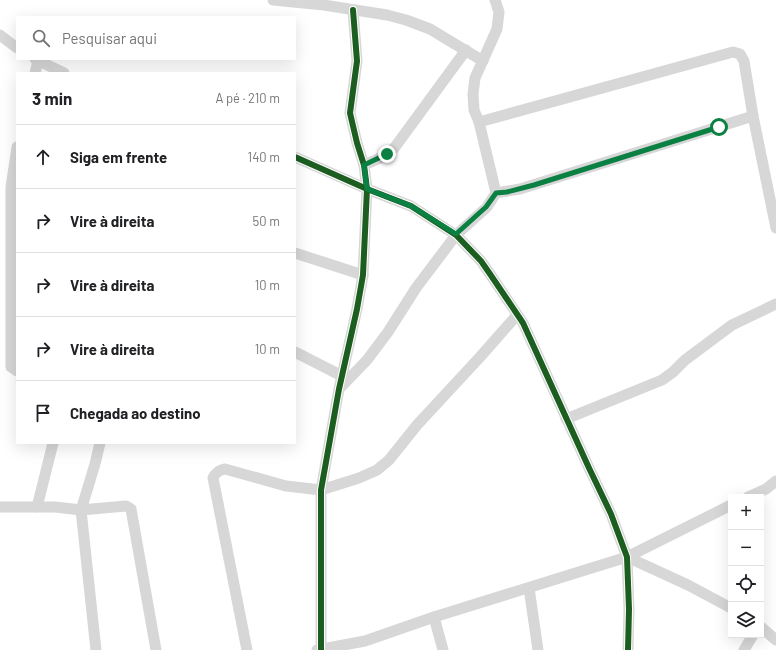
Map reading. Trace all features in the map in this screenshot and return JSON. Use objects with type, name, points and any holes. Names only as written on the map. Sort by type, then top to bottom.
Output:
[{"type":"street","points":[[273,0],[297,1],[324,5],[387,15],[406,20],[430,29],[483,61]]},
{"type":"street","points":[[339,389],[367,360],[388,332],[416,288],[456,234],[486,207],[496,193],[479,122],[474,110],[473,94],[475,78],[497,29],[499,12],[495,0]]},
{"type":"street","points":[[321,650],[320,490],[363,275],[367,189],[364,165],[350,113],[357,61],[353,10]]},
{"type":"street","points":[[0,35],[16,47]]},
{"type":"street","points":[[364,165],[387,154],[395,147],[466,50]]},
{"type":"street","points":[[479,122],[733,52],[740,54],[744,61],[753,116],[776,228]]},
{"type":"street","points":[[35,72],[36,60],[62,72]]},
{"type":"street","points":[[496,193],[507,192],[534,185],[753,116]]},
{"type":"street","points":[[9,368],[5,225],[16,154]]},
{"type":"street","points":[[296,157],[367,189],[411,206],[456,234],[481,261],[523,323],[611,514],[627,557],[629,609],[628,650]]},
{"type":"street","points":[[296,253],[363,275]]},
{"type":"street","points":[[566,419],[662,380],[685,360],[732,325],[776,304]]},
{"type":"street","points":[[247,650],[213,478],[215,473],[225,469],[286,486],[320,490],[359,478],[377,470],[389,460],[417,425],[517,315]]},
{"type":"street","points":[[296,353],[342,376]]},
{"type":"street","points":[[37,507],[53,444]]},
{"type":"street","points":[[96,650],[81,510],[100,444]]},
{"type":"street","points":[[755,494],[766,489],[776,481]]},
{"type":"street","points":[[0,507],[67,508],[81,510],[126,506],[131,509],[156,650]]},
{"type":"street","points":[[317,650],[341,648],[365,641],[434,617],[627,557],[728,506]]},
{"type":"street","points":[[627,557],[688,585],[728,606]]},
{"type":"street","points":[[529,588],[538,650]]},
{"type":"street","points":[[434,617],[442,650]]},
{"type":"street","points":[[764,630],[776,640]]},
{"type":"street","points":[[744,650],[751,638]]},
{"type":"cycle path","points":[[321,650],[321,490],[339,389],[363,275],[367,189],[364,165],[350,113],[357,61],[353,10]]},
{"type":"cycle path","points":[[296,157],[367,189],[411,206],[456,235],[481,261],[490,274],[523,323],[611,514],[627,557],[629,609],[628,650]]},
{"type":"route","points":[[387,154],[364,165],[367,189],[411,206],[456,234],[486,207],[496,193],[520,189],[578,172],[719,127]]}]
